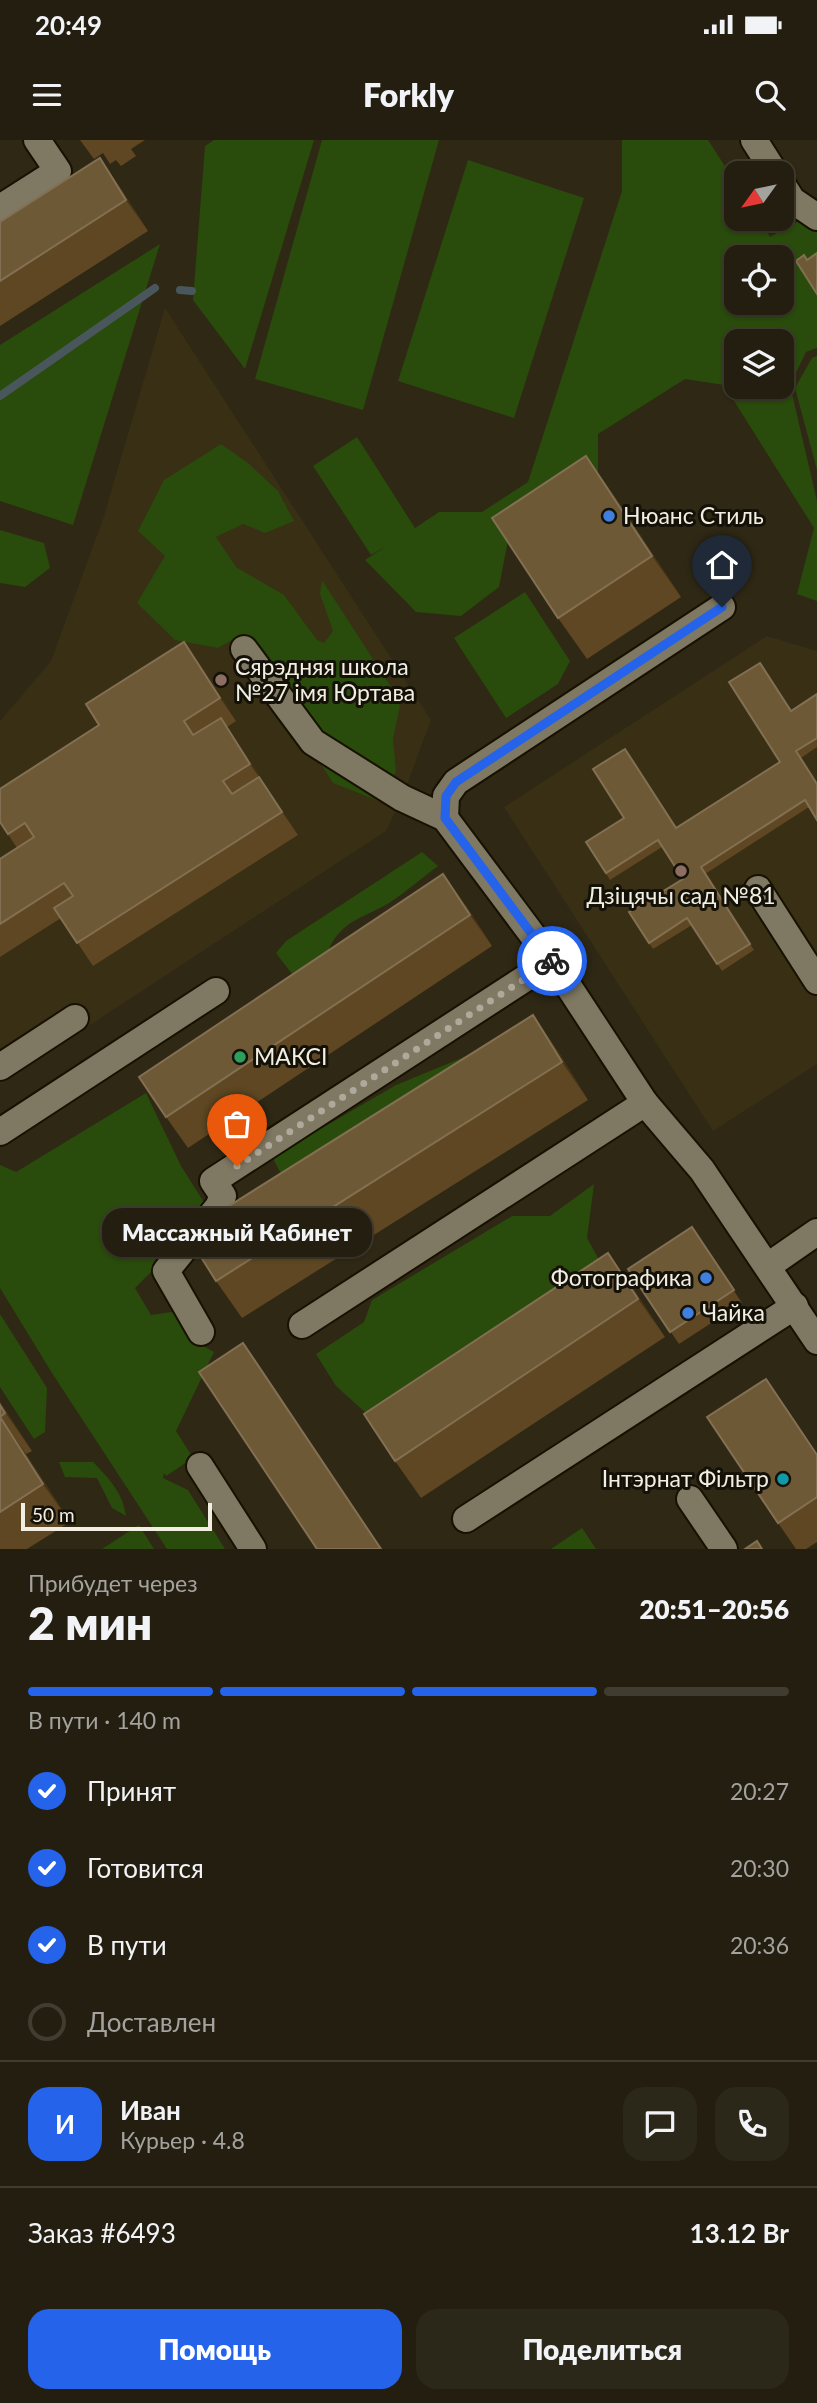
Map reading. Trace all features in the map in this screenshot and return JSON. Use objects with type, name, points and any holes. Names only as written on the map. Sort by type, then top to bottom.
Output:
[{"type":"street","points":[[0,208],[58,171],[37,140]]},
{"type":"street","points":[[754,140],[767,161]]},
{"type":"street","points":[[794,201],[817,217]]},
{"type":"street","points":[[436,823],[446,796],[456,782],[568,694],[722,607]]},
{"type":"street","points":[[244,649],[313,742],[402,798],[436,823],[552,961],[645,1103],[702,1170],[817,1341]]},
{"type":"street","points":[[758,889],[817,981]]},
{"type":"street","points":[[201,1332],[166,1271],[218,1207],[223,1196],[213,1181],[552,961]]},
{"type":"street","points":[[0,1132],[216,991]]},
{"type":"street","points":[[0,1066],[75,1018]]},
{"type":"street","points":[[302,1325],[645,1103]]},
{"type":"street","points":[[768,1266],[817,1232]]},
{"type":"street","points":[[466,1519],[794,1306]]},
{"type":"street","points":[[200,1466],[253,1549]]},
{"type":"street","points":[[690,1499],[724,1549]]},
{"type":"shaded area","name":"Сярэдняя школа №27 імя Юртава","points":[[165,308],[431,720],[402,798],[386,831],[0,1084],[0,721],[51,661],[103,519]]},
{"type":"shaded area","name":"Дзіцячы сад №81","points":[[767,636],[817,651],[817,1064],[713,1131],[504,807]]},
{"type":"green space","points":[[214,140],[314,140],[245,369],[193,300],[205,146]]},
{"type":"green space","points":[[322,140],[439,140],[363,410],[255,379]]},
{"type":"green space","points":[[622,140],[708,140],[724,165],[724,231],[766,231],[770,237],[781,231],[794,231],[794,224],[802,219],[817,230],[817,348],[806,352],[794,377],[794,329],[724,329],[724,385],[685,379],[598,434],[598,479],[509,535],[499,587],[461,616],[416,612],[365,560],[385,547],[371,555],[313,466],[357,437],[415,528],[439,512],[482,512],[528,482],[622,191]]},
{"type":"green space","points":[[468,160],[584,198],[514,418],[398,381]]},
{"type":"green space","points":[[160,244],[73,525],[0,501],[0,345]]},
{"type":"green space","points":[[817,356],[817,470],[795,388],[812,358]]},
{"type":"green space","points":[[733,399],[793,399],[817,501],[817,601],[797,594],[814,528]]},
{"type":"green space","points":[[221,444],[248,463],[278,491],[294,521],[265,533],[243,524],[216,537],[236,567],[284,595],[317,640],[324,643],[333,631],[320,594],[322,580],[395,693],[400,706],[393,739],[396,771],[381,802],[333,783],[319,761],[312,716],[260,645],[241,635],[218,648],[175,640],[137,603],[165,556],[138,531],[164,480]]},
{"type":"green space","points":[[0,530],[44,543],[50,568],[25,587],[0,583]]},
{"type":"green space","points":[[525,592],[570,661],[558,684],[506,718],[454,638]]},
{"type":"green space","points":[[422,852],[438,866],[389,903],[354,921],[340,932],[329,949],[351,939],[302,987],[276,953],[286,941]]},
{"type":"green space","points":[[481,1050],[289,1188],[272,1157],[396,1085]]},
{"type":"green space","points":[[146,1093],[181,1166],[205,1204],[152,1271],[135,1288],[151,1315],[178,1311],[196,1342],[214,1352],[176,1431],[193,1458],[166,1476],[164,1473],[163,1478],[188,1490],[225,1549],[167,1549],[0,1288],[0,1165],[16,1172]]},
{"type":"green space","points":[[594,1184],[587,1238],[607,1274],[378,1424],[336,1386],[316,1354],[364,1322],[372,1300],[512,1216],[550,1216]]},
{"type":"green space","points":[[0,1314],[47,1388],[45,1432],[34,1439],[0,1387]]},
{"type":"green space","points":[[59,1462],[93,1462],[118,1493],[126,1516],[112,1508],[97,1478],[65,1477]]},
{"type":"green space","points":[[139,1525],[154,1549],[102,1549]]},
{"type":"green space","points":[[582,1528],[596,1549],[551,1549]]},
{"type":"building","points":[[100,158],[126,200],[0,281],[0,222]]},
{"type":"building","points":[[817,253],[817,294],[796,261],[804,255],[807,260]]},
{"type":"building","points":[[586,456],[652,556],[558,618],[492,518]]},
{"type":"building","points":[[184,642],[220,698],[184,721],[193,735],[221,718],[250,764],[223,781],[232,794],[259,777],[282,812],[77,943],[54,908],[73,896],[64,883],[0,924],[0,859],[34,837],[25,823],[8,834],[0,822],[0,789],[99,725],[86,704]]},
{"type":"building","points":[[760,663],[791,711],[817,694],[817,738],[796,751],[817,784],[817,820],[805,800],[701,867],[750,944],[717,964],[687,918],[649,943],[629,912],[683,879],[658,840],[606,873],[586,842],[624,818],[593,769],[625,749],[676,828],[780,762],[729,682]]},
{"type":"building","points":[[443,874],[470,915],[166,1117],[139,1077]]},
{"type":"building","points":[[533,1015],[562,1062],[216,1281],[186,1233]]},
{"type":"building","points":[[692,1227],[734,1290],[670,1332],[628,1269]]},
{"type":"building","points":[[608,1253],[638,1299],[395,1461],[364,1414]]},
{"type":"building","points":[[243,1343],[381,1549],[317,1549],[199,1372]]},
{"type":"building","name":"Інтэрнат Фільтр","points":[[766,1379],[817,1455],[817,1497],[778,1523],[707,1417]]},
{"type":"building","points":[[0,1417],[43,1484],[0,1512]]},
{"type":"building","points":[[757,1541],[762,1549],[745,1549]]},
{"type":"waterway","points":[[0,396],[155,288]]},
{"type":"waterway","points":[[180,290],[192,291]]},
{"type":"way so far","points":[[237,1166],[552,961]]},
{"type":"place","name":"Нюанс Стиль","points":[[609,516]]},
{"type":"place","name":"Сярэдняя школа №27 імя Юртава","points":[[221,680]]},
{"type":"place","name":"Дзіцячы сад №81","points":[[681,871]]},
{"type":"place","name":"МАКСІ","points":[[240,1057]]},
{"type":"place","name":"Массажный Кабинет","points":[[237,1166]]},
{"type":"place","name":"Фотографика","points":[[706,1278]]},
{"type":"place","name":"Чайка","points":[[688,1313]]},
{"type":"place","name":"Інтэрнат Фільтр","points":[[783,1479]]},
{"type":"route","points":[[552,961],[445,818],[446,796],[456,782],[722,607]]}]
